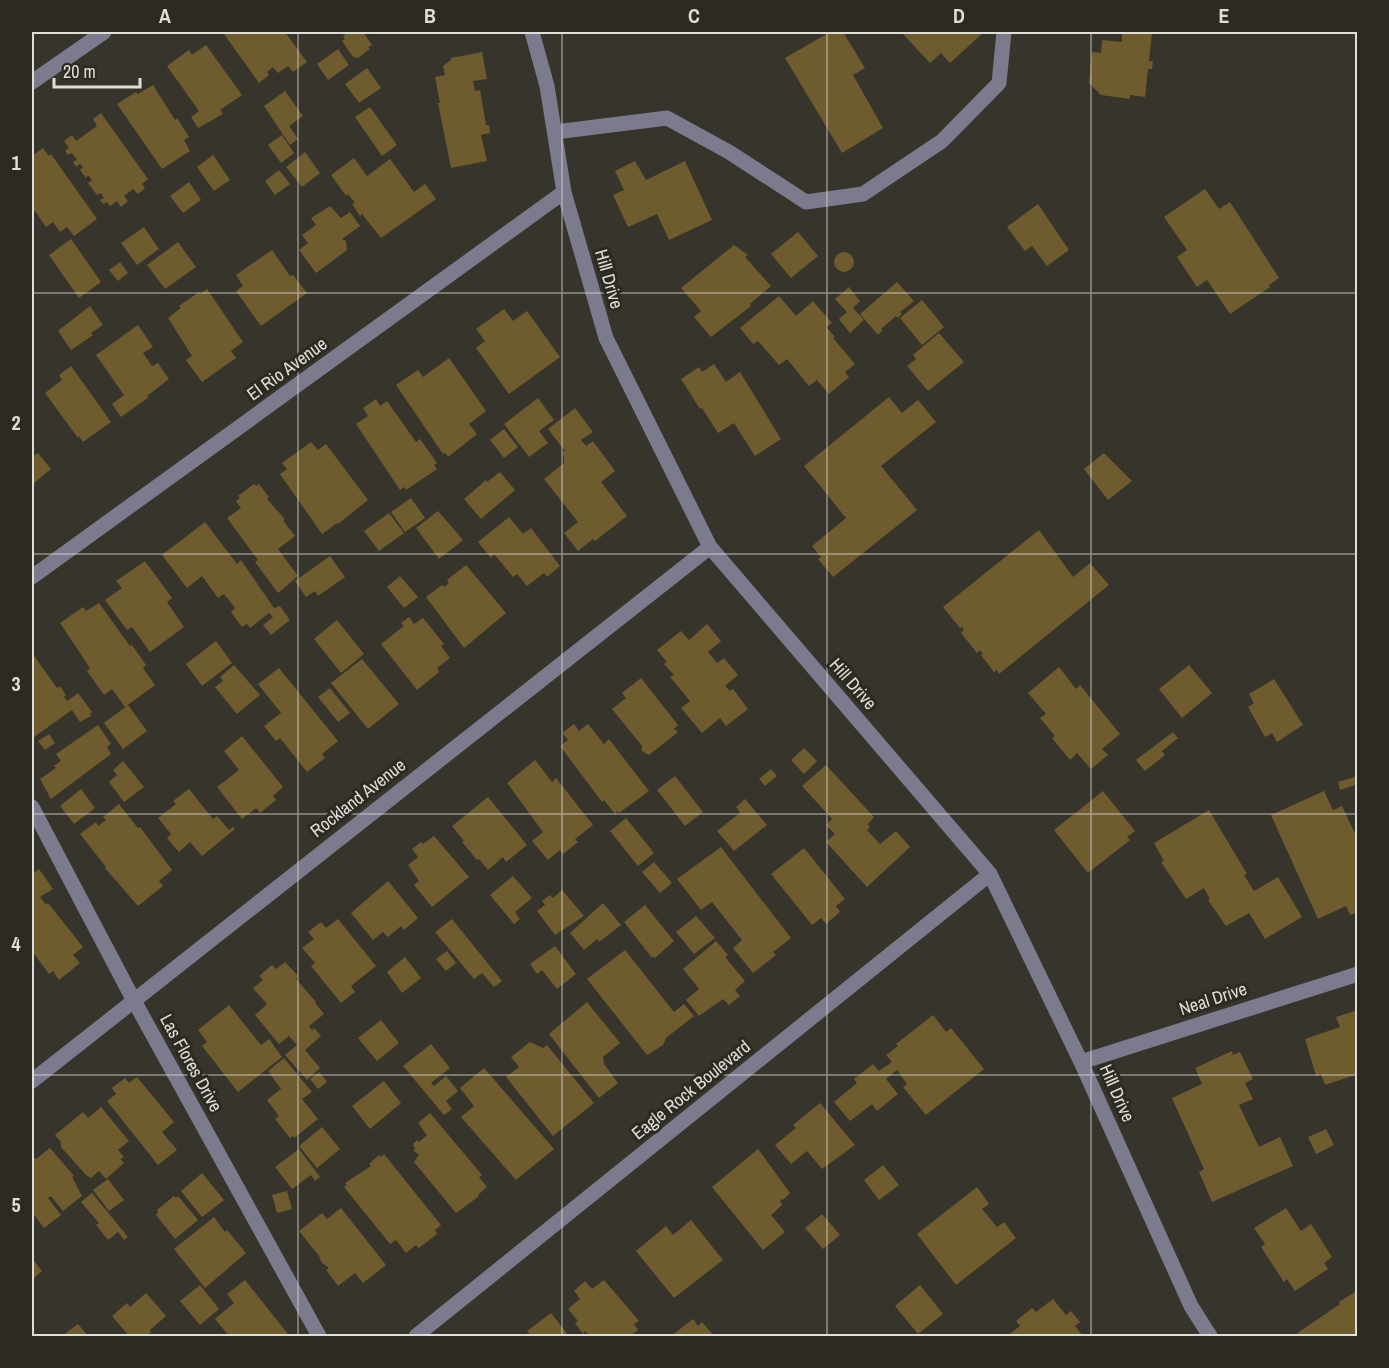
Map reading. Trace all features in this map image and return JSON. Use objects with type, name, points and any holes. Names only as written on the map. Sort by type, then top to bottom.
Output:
[{"type":"street","points":[[32,82],[104,32]]},
{"type":"street","name":"Hill Drive","points":[[532,32],[547,86],[564,192],[606,339],[710,547],[990,874],[1081,1062],[1191,1306],[1210,1336]]},
{"type":"street","points":[[555,132],[668,118],[729,152],[806,202],[863,194],[942,141],[999,83],[1004,32]]},
{"type":"street","name":"El Rio Avenue","points":[[32,577],[564,192]]},
{"type":"street","name":"Rockland Avenue","points":[[32,1081],[133,999],[710,547]]},
{"type":"street","name":"Las Flores Drive","points":[[32,807],[133,999],[319,1336]]},
{"type":"street","name":"Eagle Rock Boulevard","points":[[416,1336],[990,874]]},
{"type":"street","name":"Neal Drive","points":[[1081,1062],[1358,974]]},
{"type":"building","points":[[228,32],[285,32],[307,62],[293,72],[288,66],[278,73],[273,67],[267,72],[269,75],[259,83],[224,34]]},
{"type":"building","points":[[349,32],[363,32],[372,45],[358,58],[353,57],[342,41],[345,39],[343,36]]},
{"type":"building","points":[[830,32],[843,32],[865,68],[853,75],[883,128],[842,153],[785,58]]},
{"type":"building","points":[[901,32],[984,32],[950,63],[941,53],[930,63]]},
{"type":"building","points":[[1122,32],[1152,33],[1149,61],[1153,61],[1152,69],[1148,69],[1145,97],[1130,95],[1130,99],[1101,95],[1089,83],[1092,52],[1101,53],[1102,40],[1122,42]]},
{"type":"building","points":[[206,45],[242,95],[220,110],[223,114],[198,128],[191,117],[199,111],[167,66],[189,50],[192,55]]},
{"type":"building","points":[[338,49],[349,65],[328,80],[317,64]]},
{"type":"building","points":[[482,52],[487,79],[473,81],[475,91],[480,90],[486,125],[489,125],[490,133],[481,135],[487,161],[451,168],[435,77],[445,75],[443,66],[451,58]]},
{"type":"building","points":[[367,68],[381,88],[359,103],[345,84]]},
{"type":"building","points":[[153,85],[175,120],[177,118],[189,137],[184,140],[190,151],[162,169],[117,104]]},
{"type":"building","points":[[285,91],[303,116],[289,126],[298,139],[290,145],[264,106]]},
{"type":"building","points":[[370,107],[397,145],[382,156],[355,117]]},
{"type":"building","points":[[101,113],[148,179],[142,184],[145,188],[138,194],[133,189],[124,196],[128,201],[121,207],[117,201],[110,206],[107,202],[103,204],[100,200],[104,198],[101,193],[97,195],[88,183],[92,180],[88,175],[86,178],[80,170],[83,167],[80,164],[76,167],[73,162],[77,160],[72,153],[68,155],[65,151],[69,148],[64,141],[72,135],[76,141],[97,126],[93,119]]},
{"type":"building","points":[[282,135],[294,153],[281,163],[268,145]]},
{"type":"building","points":[[43,148],[49,156],[51,154],[97,219],[74,236],[67,227],[60,232],[53,222],[46,227],[35,211],[32,213],[32,156]]},
{"type":"building","points":[[305,152],[320,173],[302,187],[286,167]]},
{"type":"building","points":[[213,155],[230,180],[214,191],[197,167]]},
{"type":"building","points":[[354,158],[367,176],[390,159],[414,192],[425,184],[436,199],[381,238],[362,214],[360,216],[352,204],[355,203],[348,194],[346,196],[331,175]]},
{"type":"building","points":[[635,161],[646,180],[685,161],[712,220],[669,240],[657,214],[628,227],[613,195],[624,190],[615,171]]},
{"type":"building","points":[[279,170],[290,184],[275,195],[265,181]]},
{"type":"building","points":[[189,182],[201,200],[183,213],[170,196]]},
{"type":"building","points":[[1205,189],[1219,209],[1230,202],[1279,278],[1269,285],[1270,287],[1230,314],[1207,280],[1197,287],[1177,257],[1187,250],[1164,217]]},
{"type":"building","points":[[1038,204],[1069,250],[1047,266],[1032,246],[1025,251],[1007,227]]},
{"type":"building","points":[[330,206],[341,218],[350,212],[360,226],[342,239],[346,241],[347,250],[316,273],[299,250],[308,243],[302,235],[316,225],[311,218]]},
{"type":"building","points":[[144,227],[159,249],[137,265],[121,243]]},
{"type":"building","points":[[798,232],[818,256],[791,278],[771,254]]},
{"type":"building","points":[[71,239],[101,282],[79,298],[49,255]]},
{"type":"building","points":[[178,242],[196,267],[165,289],[147,265]]},
{"type":"building","points":[[734,245],[748,255],[745,257],[771,286],[750,304],[751,306],[711,337],[694,317],[701,311],[681,288]]},
{"type":"building","points":[[272,250],[290,276],[293,275],[307,293],[261,326],[236,291],[243,286],[236,275]]},
{"type":"building","points":[[844,252],[851,255],[854,262],[851,269],[844,272],[837,269],[834,262],[837,255]]},
{"type":"building","points":[[120,262],[128,273],[118,281],[109,270]]},
{"type":"building","points":[[897,282],[914,301],[900,312],[902,314],[898,318],[896,316],[881,329],[878,335],[860,314]]},
{"type":"building","points":[[849,287],[860,301],[853,308],[864,320],[850,333],[839,319],[847,312],[835,299]]},
{"type":"building","points":[[207,289],[243,342],[231,351],[236,358],[202,382],[186,360],[192,356],[168,318],[181,308],[179,306]]},
{"type":"building","points":[[779,296],[796,316],[813,301],[832,323],[826,327],[835,337],[833,338],[855,364],[845,372],[849,377],[829,394],[817,380],[809,386],[787,359],[779,365],[758,341],[753,344],[740,328]]},
{"type":"building","points":[[922,300],[944,327],[922,345],[900,318]]},
{"type":"building","points":[[90,306],[103,325],[71,350],[58,331]]},
{"type":"building","points":[[504,309],[513,321],[527,311],[560,357],[509,394],[476,348],[485,341],[476,329]]},
{"type":"building","points":[[138,325],[153,347],[143,353],[152,366],[158,363],[169,379],[121,417],[112,404],[124,395],[96,355]]},
{"type":"building","points":[[939,333],[964,362],[928,391],[907,366],[916,359],[913,355]]},
{"type":"building","points":[[449,358],[486,411],[469,424],[477,434],[448,457],[445,453],[443,454],[396,385],[418,370],[423,377]]},
{"type":"building","points":[[714,364],[726,382],[740,372],[781,439],[755,456],[734,423],[718,433],[681,379],[699,367],[702,372]]},
{"type":"building","points":[[71,366],[111,422],[83,442],[45,393],[62,380],[59,375]]},
{"type":"building","points":[[889,397],[902,413],[918,400],[936,422],[881,466],[917,510],[833,577],[818,559],[821,557],[812,546],[846,518],[804,466]]},
{"type":"building","points":[[538,398],[554,420],[539,431],[548,443],[529,457],[504,424]]},
{"type":"building","points":[[376,399],[380,406],[387,401],[416,442],[420,439],[437,463],[434,465],[437,469],[406,490],[404,487],[400,490],[356,424],[368,416],[363,408]]},
{"type":"building","points":[[575,408],[593,432],[581,440],[586,446],[593,441],[615,471],[601,482],[627,516],[578,551],[564,533],[578,522],[544,479],[564,463],[563,451],[565,451],[548,429]]},
{"type":"building","points":[[504,429],[518,447],[504,458],[490,440]]},
{"type":"building","points":[[311,442],[318,450],[326,444],[368,500],[322,534],[280,474],[287,469],[282,463]]},
{"type":"building","points":[[38,453],[51,469],[32,483],[32,454],[33,456]]},
{"type":"building","points":[[1104,453],[1132,481],[1108,500],[1084,469]]},
{"type":"building","points":[[500,472],[515,490],[481,519],[464,499],[486,480],[487,482]]},
{"type":"building","points":[[254,484],[256,486],[259,484],[269,497],[267,499],[284,518],[284,522],[295,536],[278,549],[298,576],[278,593],[255,562],[258,560],[227,518],[241,508],[236,501],[240,498],[238,496]]},
{"type":"building","points":[[411,498],[425,518],[405,532],[391,512]]},
{"type":"building","points":[[438,511],[463,540],[439,559],[416,528]]},
{"type":"building","points":[[389,513],[404,533],[379,551],[364,531]]},
{"type":"building","points":[[509,517],[523,534],[531,528],[560,566],[547,577],[544,573],[527,586],[517,574],[513,577],[494,554],[491,558],[478,542]]},
{"type":"building","points":[[205,522],[237,564],[241,560],[274,608],[280,606],[290,620],[271,635],[263,625],[273,617],[269,613],[250,628],[247,624],[242,627],[231,612],[235,608],[224,594],[218,598],[202,576],[187,588],[162,555]]},
{"type":"building","points":[[1039,530],[1073,577],[1090,563],[1109,585],[999,674],[997,670],[994,672],[981,655],[983,654],[980,650],[977,653],[961,633],[964,630],[962,627],[960,628],[943,607]]},
{"type":"building","points":[[330,556],[345,577],[318,596],[315,591],[306,597],[295,581]]},
{"type":"building","points":[[145,561],[172,598],[167,602],[184,627],[150,652],[132,627],[127,630],[105,600],[122,588],[116,581]]},
{"type":"building","points":[[466,565],[506,613],[464,648],[426,597],[442,585],[444,587],[449,583],[447,580]]},
{"type":"building","points":[[400,576],[418,597],[404,608],[387,587]]},
{"type":"building","points":[[99,603],[146,665],[143,668],[155,685],[125,707],[112,689],[104,695],[87,671],[90,668],[60,623],[83,607],[86,611]]},
{"type":"building","points":[[409,617],[414,624],[423,618],[444,644],[441,646],[450,658],[437,668],[439,672],[417,690],[381,644],[404,626],[401,623]]},
{"type":"building","points":[[337,620],[364,654],[341,673],[314,639]]},
{"type":"building","points":[[707,624],[721,641],[708,652],[717,663],[724,658],[738,675],[725,686],[730,691],[733,689],[748,709],[726,726],[720,718],[702,733],[681,708],[690,701],[670,677],[674,675],[664,664],[667,662],[657,650],[681,631],[689,640]]},
{"type":"building","points":[[216,641],[232,663],[202,686],[186,664]]},
{"type":"building","points":[[32,653],[57,688],[60,686],[67,701],[78,693],[92,712],[91,716],[80,722],[72,710],[34,737],[32,733]]},
{"type":"building","points":[[362,659],[399,704],[368,729],[331,683]]},
{"type":"building","points":[[234,665],[260,695],[237,714],[215,687],[223,681],[220,677]]},
{"type":"building","points":[[1189,665],[1212,693],[1182,718],[1159,689]]},
{"type":"building","points":[[1059,667],[1076,689],[1080,685],[1120,734],[1102,749],[1108,755],[1091,769],[1077,753],[1070,760],[1052,738],[1055,736],[1040,718],[1046,714],[1028,693]]},
{"type":"building","points":[[279,668],[338,741],[322,754],[325,758],[307,772],[280,738],[276,741],[264,726],[281,713],[258,684]]},
{"type":"building","points":[[641,678],[678,725],[674,729],[678,732],[649,755],[642,751],[642,746],[612,709],[626,698],[622,693]]},
{"type":"building","points":[[1274,679],[1303,725],[1277,742],[1272,733],[1265,737],[1248,707],[1254,703],[1249,694]]},
{"type":"building","points":[[330,688],[350,713],[338,722],[318,697]]},
{"type":"building","points":[[128,705],[147,731],[123,749],[104,723]]},
{"type":"building","points":[[574,724],[579,731],[588,724],[604,744],[609,739],[649,791],[615,814],[604,800],[602,802],[560,746],[568,740],[562,733]]},
{"type":"building","points":[[98,725],[111,744],[107,747],[111,754],[51,799],[40,779],[56,768],[54,766],[61,761],[56,754]]},
{"type":"building","points":[[1173,732],[1178,738],[1162,751],[1165,755],[1145,771],[1136,760]]},
{"type":"building","points":[[49,734],[55,743],[45,750],[38,741]]},
{"type":"building","points":[[242,736],[283,787],[273,796],[276,800],[260,813],[256,808],[242,819],[217,787],[239,770],[224,751]]},
{"type":"building","points":[[804,748],[817,761],[804,774],[791,760]]},
{"type":"building","points":[[535,760],[552,782],[556,778],[593,825],[575,839],[578,842],[563,854],[560,850],[548,860],[532,841],[543,832],[507,783]]},
{"type":"building","points":[[123,761],[144,787],[124,802],[109,782],[117,775],[113,770]]},
{"type":"building","points":[[826,765],[874,817],[868,824],[870,827],[867,830],[880,844],[896,831],[910,847],[867,887],[826,842],[835,834],[826,825],[832,819],[802,786]]},
{"type":"building","points":[[771,769],[777,776],[765,786],[759,779]]},
{"type":"building","points":[[675,776],[703,812],[685,826],[657,790]]},
{"type":"building","points":[[1358,776],[1358,784],[1340,790],[1338,782]]},
{"type":"building","points":[[81,789],[95,808],[74,824],[60,806]]},
{"type":"building","points":[[189,789],[213,819],[217,816],[229,830],[233,827],[235,829],[202,856],[190,842],[179,852],[167,838],[171,834],[158,818],[176,804],[173,801]]},
{"type":"building","points":[[1103,791],[1135,831],[1127,837],[1130,840],[1088,873],[1054,830]]},
{"type":"building","points":[[1324,791],[1333,810],[1342,806],[1358,840],[1358,912],[1350,915],[1346,906],[1318,919],[1271,815]]},
{"type":"building","points":[[488,797],[527,845],[506,862],[503,857],[488,870],[462,842],[464,841],[452,826]]},
{"type":"building","points":[[745,799],[767,825],[734,851],[717,831],[740,813],[736,807]]},
{"type":"building","points":[[119,804],[138,828],[140,827],[172,870],[159,881],[163,886],[138,906],[105,868],[80,834],[96,822],[98,826],[106,820],[103,817]]},
{"type":"building","points":[[1209,810],[1247,874],[1244,875],[1254,891],[1278,877],[1302,917],[1265,939],[1249,913],[1226,926],[1208,900],[1210,899],[1204,888],[1186,899],[1161,862],[1164,861],[1154,843]]},
{"type":"building","points":[[626,818],[654,853],[638,866],[610,831]]},
{"type":"building","points":[[434,836],[469,877],[432,907],[414,885],[419,881],[408,865],[418,857],[412,849]]},
{"type":"building","points":[[721,847],[791,938],[773,952],[776,955],[753,973],[733,948],[742,940],[712,902],[701,910],[677,879]]},
{"type":"building","points":[[804,848],[845,899],[836,906],[840,912],[826,924],[821,918],[812,925],[771,874]]},
{"type":"building","points":[[654,862],[672,883],[660,893],[642,872]]},
{"type":"building","points":[[39,869],[53,889],[40,897],[46,905],[48,903],[83,947],[73,955],[80,963],[59,980],[53,971],[49,974],[32,951],[32,874]]},
{"type":"building","points":[[513,876],[532,898],[515,912],[520,919],[514,924],[490,895]]},
{"type":"building","points":[[388,881],[418,918],[404,930],[401,926],[388,937],[383,932],[373,940],[351,913]]},
{"type":"building","points":[[562,890],[584,916],[555,935],[537,911],[545,905],[542,901],[550,895],[553,898]]},
{"type":"building","points":[[603,903],[621,925],[599,942],[597,939],[584,950],[570,933]]},
{"type":"building","points":[[645,905],[674,941],[655,958],[654,956],[652,958],[624,922]]},
{"type":"building","points":[[696,916],[715,938],[694,954],[676,932]]},
{"type":"building","points":[[338,919],[376,966],[351,986],[355,992],[341,1003],[311,966],[315,963],[302,948],[314,939],[308,932],[321,922],[326,928]]},
{"type":"building","points":[[452,919],[502,981],[494,987],[482,973],[474,979],[435,932]]},
{"type":"building","points":[[716,941],[728,955],[725,957],[745,981],[735,990],[740,996],[729,1005],[723,999],[699,1016],[686,1000],[699,989],[683,969]]},
{"type":"building","points":[[555,946],[576,974],[557,989],[542,970],[537,974],[530,964]]},
{"type":"building","points":[[625,950],[674,1012],[684,1004],[694,1016],[666,1038],[663,1045],[647,1055],[587,979]]},
{"type":"building","points":[[447,951],[456,963],[446,971],[436,959]]},
{"type":"building","points":[[405,957],[421,978],[402,993],[387,972]]},
{"type":"building","points":[[285,962],[298,976],[296,979],[324,1014],[309,1026],[321,1036],[305,1050],[320,1068],[307,1080],[285,1055],[297,1045],[289,1036],[279,1044],[255,1015],[267,1004],[253,988],[263,980],[259,976],[272,965],[276,969]]},
{"type":"building","points":[[587,1002],[620,1043],[603,1057],[604,1064],[618,1083],[599,1098],[549,1034]]},
{"type":"building","points":[[229,1005],[261,1045],[269,1039],[282,1057],[238,1092],[202,1046],[207,1042],[198,1030]]},
{"type":"building","points":[[1358,1010],[1358,1074],[1325,1085],[1321,1074],[1316,1076],[1305,1039],[1340,1027],[1336,1017]]},
{"type":"building","points":[[933,1015],[946,1032],[951,1028],[984,1069],[926,1115],[903,1087],[907,1084],[897,1070],[886,1079],[898,1094],[877,1111],[872,1104],[850,1121],[834,1102],[857,1083],[854,1079],[873,1064],[879,1071],[892,1062],[886,1055],[898,1046],[896,1044]]},
{"type":"building","points":[[381,1020],[399,1043],[377,1061],[358,1038]]},
{"type":"building","points":[[530,1042],[543,1048],[547,1045],[594,1103],[553,1136],[506,1077],[519,1067],[511,1057]]},
{"type":"building","points":[[431,1044],[450,1068],[431,1083],[434,1086],[446,1076],[458,1091],[446,1101],[452,1109],[444,1115],[403,1066]]},
{"type":"building","points":[[1232,1051],[1233,1055],[1240,1052],[1253,1079],[1245,1083],[1253,1099],[1239,1105],[1259,1147],[1280,1137],[1293,1166],[1212,1202],[1199,1172],[1204,1169],[1172,1098],[1202,1084],[1195,1068]]},
{"type":"building","points":[[284,1058],[312,1092],[302,1099],[318,1119],[294,1138],[293,1136],[290,1138],[275,1119],[279,1116],[267,1100],[281,1089],[268,1071]]},
{"type":"building","points":[[484,1068],[554,1149],[516,1180],[461,1117],[474,1106],[460,1088]]},
{"type":"building","points":[[319,1072],[327,1082],[318,1089],[310,1079]]},
{"type":"building","points":[[137,1077],[174,1122],[162,1132],[177,1150],[158,1165],[107,1101],[116,1094],[112,1088],[125,1078],[129,1083]]},
{"type":"building","points":[[384,1081],[401,1103],[370,1129],[352,1106]]},
{"type":"building","points":[[820,1103],[855,1145],[822,1169],[807,1151],[791,1164],[775,1145],[796,1128],[793,1125]]},
{"type":"building","points":[[101,1107],[129,1141],[118,1150],[124,1157],[120,1159],[124,1163],[106,1179],[99,1171],[91,1178],[86,1175],[61,1147],[61,1142],[55,1135],[83,1112],[88,1118]]},
{"type":"building","points":[[430,1113],[482,1175],[479,1177],[487,1187],[478,1197],[456,1213],[414,1162],[419,1155],[413,1150],[415,1149],[413,1144],[427,1135],[418,1123]]},
{"type":"building","points":[[322,1127],[340,1149],[317,1168],[299,1146]]},
{"type":"building","points":[[1326,1129],[1334,1145],[1316,1154],[1308,1137]]},
{"type":"building","points":[[50,1148],[74,1176],[72,1177],[82,1196],[63,1211],[51,1196],[48,1198],[61,1215],[44,1228],[32,1212],[32,1160]]},
{"type":"building","points":[[299,1149],[320,1177],[315,1181],[311,1175],[292,1189],[275,1167]]},
{"type":"building","points":[[758,1149],[790,1193],[780,1201],[782,1205],[771,1215],[785,1232],[763,1250],[712,1187]]},
{"type":"building","points":[[384,1154],[441,1225],[435,1230],[437,1234],[419,1248],[416,1245],[406,1253],[396,1240],[390,1244],[344,1187],[347,1185],[345,1183],[371,1166],[369,1164],[379,1155],[381,1157]]},
{"type":"building","points":[[883,1165],[899,1185],[879,1200],[864,1180]]},
{"type":"building","points":[[202,1173],[224,1200],[202,1217],[181,1191]]},
{"type":"building","points":[[108,1179],[124,1200],[109,1211],[93,1190]]},
{"type":"building","points":[[977,1187],[989,1204],[982,1209],[997,1227],[1004,1222],[1016,1238],[956,1285],[917,1234]]},
{"type":"building","points":[[287,1191],[292,1209],[277,1213],[272,1195]]},
{"type":"building","points":[[92,1193],[128,1237],[124,1240],[118,1232],[108,1240],[96,1225],[99,1223],[81,1202]]},
{"type":"building","points":[[174,1196],[176,1198],[178,1196],[198,1220],[175,1239],[156,1215],[157,1210]]},
{"type":"building","points":[[341,1208],[386,1265],[363,1283],[355,1273],[338,1286],[326,1270],[329,1268],[322,1263],[299,1231],[322,1213],[327,1219]]},
{"type":"building","points":[[1286,1208],[1301,1231],[1311,1224],[1332,1257],[1324,1263],[1328,1269],[1295,1291],[1287,1279],[1284,1282],[1261,1247],[1265,1244],[1254,1228]]},
{"type":"building","points":[[822,1214],[840,1235],[823,1249],[805,1228]]},
{"type":"building","points":[[214,1217],[246,1253],[205,1288],[174,1249]]},
{"type":"building","points":[[691,1220],[723,1260],[674,1298],[636,1251],[666,1226],[673,1235]]},
{"type":"building","points":[[32,1258],[42,1271],[32,1280]]},
{"type":"building","points":[[245,1280],[289,1336],[229,1336],[215,1319],[234,1303],[227,1294]]},
{"type":"building","points":[[604,1280],[639,1321],[634,1324],[638,1330],[630,1336],[590,1336],[585,1331],[583,1334],[575,1323],[578,1321],[568,1309],[580,1299],[574,1291],[585,1281],[592,1289]]},
{"type":"building","points":[[200,1285],[219,1309],[200,1325],[180,1301]]},
{"type":"building","points":[[920,1285],[943,1314],[918,1334],[895,1306]]},
{"type":"building","points":[[1358,1290],[1358,1336],[1295,1336],[1340,1304],[1339,1302]]},
{"type":"building","points":[[146,1293],[166,1316],[150,1330],[151,1336],[129,1336],[112,1316],[127,1303],[130,1307]]},
{"type":"building","points":[[1053,1299],[1066,1315],[1071,1311],[1080,1322],[1075,1326],[1083,1336],[1007,1336],[1020,1326],[1016,1321],[1032,1308],[1036,1312]]},
{"type":"building","points":[[551,1313],[569,1336],[531,1336],[527,1331]]},
{"type":"building","points":[[693,1319],[698,1326],[702,1322],[714,1336],[671,1336]]},
{"type":"building","points":[[78,1324],[88,1336],[62,1336]]}]
